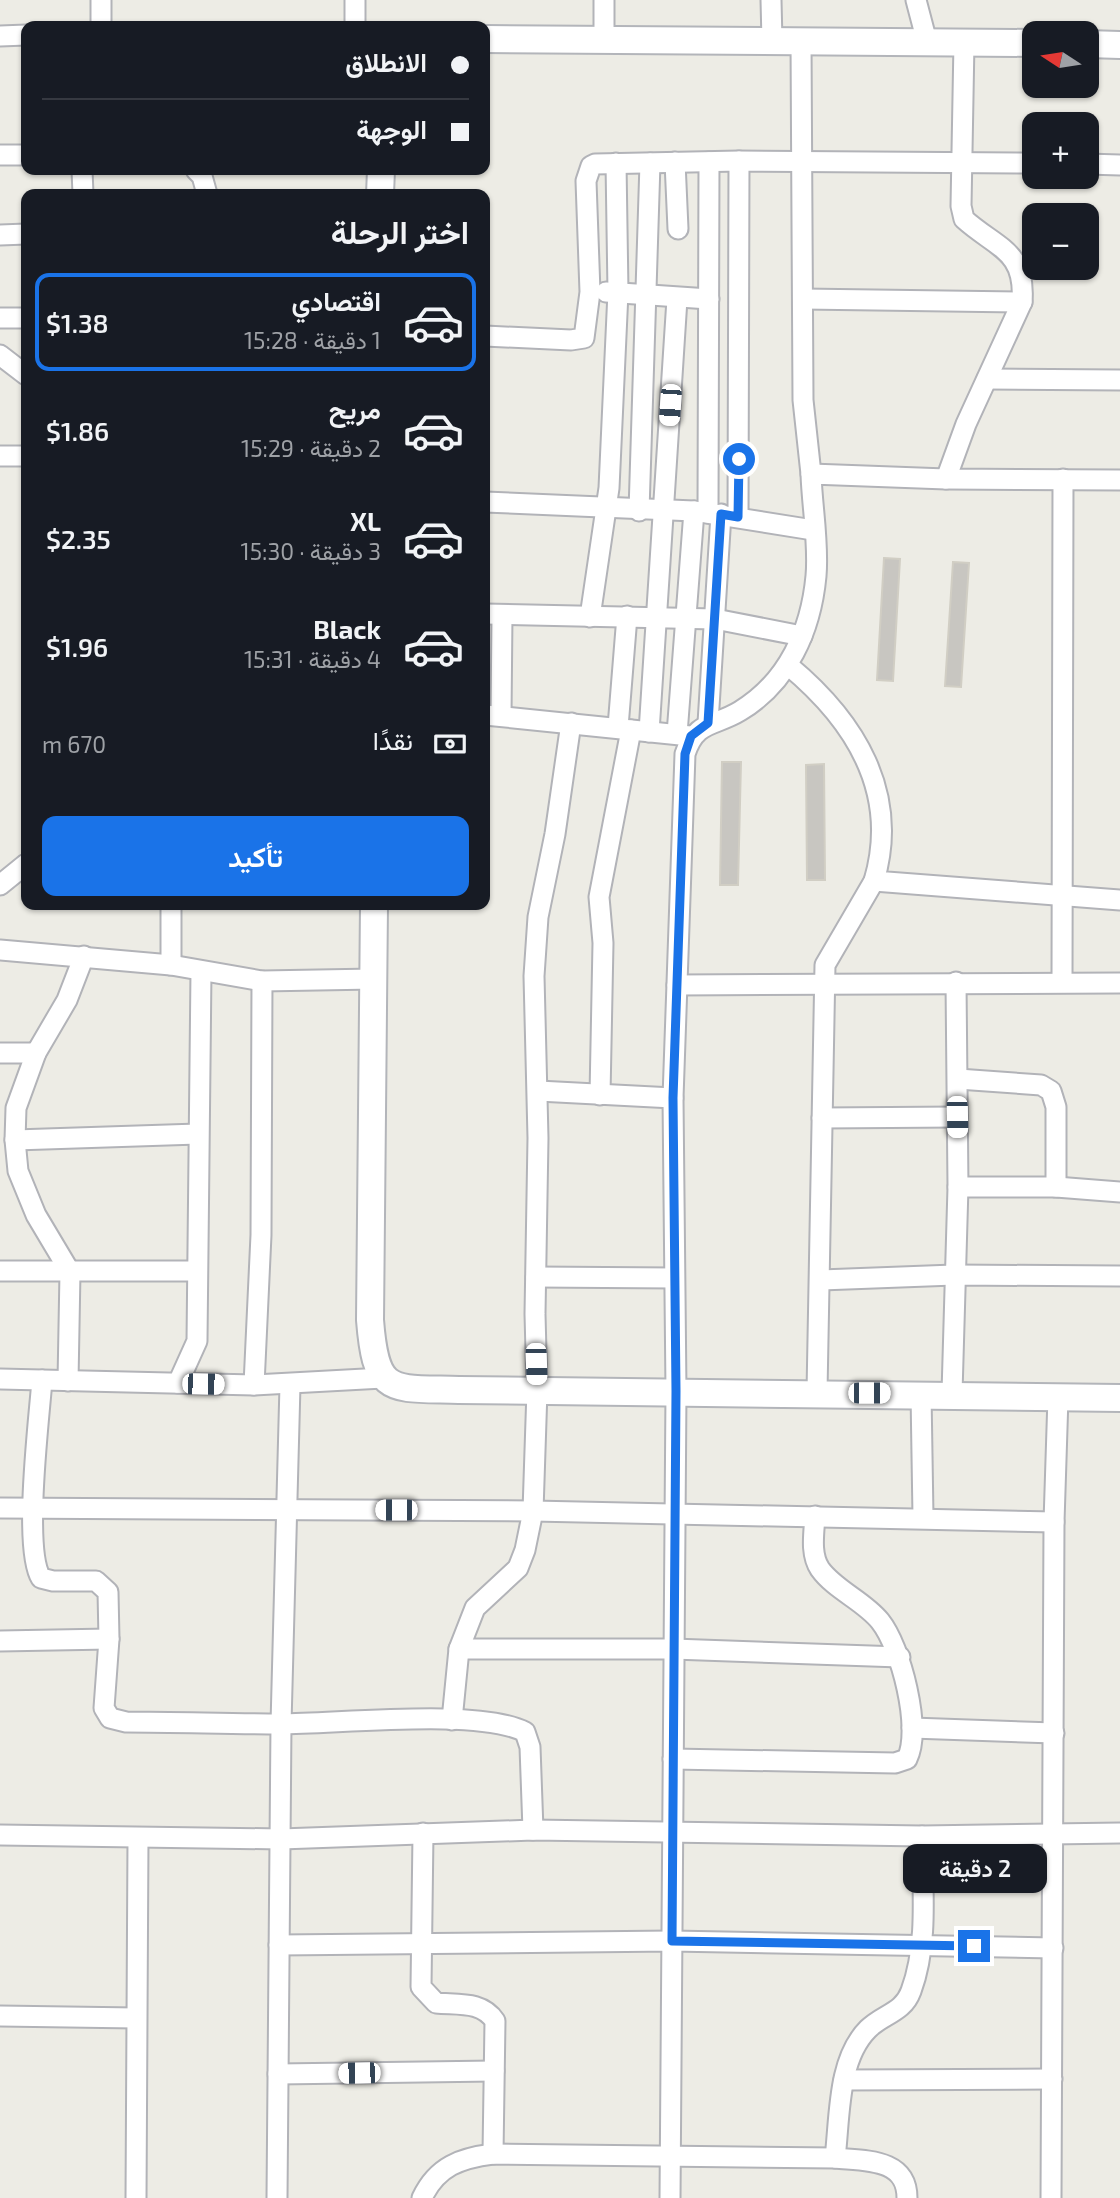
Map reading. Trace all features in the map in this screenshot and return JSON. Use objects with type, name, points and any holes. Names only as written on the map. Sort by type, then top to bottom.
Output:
[{"type":"main road","points":[[490,39],[1022,43]]},
{"type":"main road","points":[[1099,44],[1120,45]]},
{"type":"main road","points":[[374,910],[370,1320],[373,1357],[383,1378],[397,1386],[419,1388],[952,1393],[1120,1398]]},
{"type":"street","points":[[100,21],[101,0]]},
{"type":"street","points":[[355,0],[355,21]]},
{"type":"street","points":[[604,0],[604,39]]},
{"type":"street","points":[[771,0],[772,41]]},
{"type":"street","points":[[916,0],[927,42]]},
{"type":"street","points":[[0,36],[21,35]]},
{"type":"street","points":[[801,41],[804,163],[803,400],[811,474],[816,575],[802,636],[789,666],[771,689],[739,712],[684,735],[493,716],[494,614],[715,618],[802,636]]},
{"type":"street","points":[[946,479],[1022,302],[1023,285],[1018,266],[1006,248],[964,219],[960,165],[964,42]]},
{"type":"street","points":[[0,155],[21,155]]},
{"type":"street","points":[[670,2198],[676,1391],[673,1098],[685,754],[685,619],[715,514],[739,161]]},
{"type":"street","points":[[490,336],[579,341],[586,332],[590,292],[587,173],[595,163],[739,161],[960,165],[1022,163]]},
{"type":"street","points":[[675,162],[678,229]]},
{"type":"street","points":[[708,723],[715,618],[709,162]]},
{"type":"street","points":[[590,617],[609,488],[618,292],[616,163]]},
{"type":"street","points":[[639,511],[648,296],[650,163]]},
{"type":"street","points":[[1099,164],[1120,165]]},
{"type":"street","points":[[650,229],[708,230]]},
{"type":"street","points":[[0,235],[21,234]]},
{"type":"street","points":[[590,292],[709,299]]},
{"type":"street","points":[[600,1095],[603,943],[599,897],[658,618],[677,299]]},
{"type":"street","points":[[803,299],[1022,302]]},
{"type":"street","points":[[0,318],[21,318]]},
{"type":"street","points":[[0,355],[21,371]]},
{"type":"street","points":[[987,379],[1120,380]]},
{"type":"street","points":[[0,456],[21,456]]},
{"type":"street","points":[[811,474],[946,479],[1120,480]]},
{"type":"street","points":[[1062,981],[1063,480]]},
{"type":"street","points":[[490,502],[715,514],[813,530]]},
{"type":"street","points":[[627,616],[633,730]]},
{"type":"street","points":[[789,666],[810,684],[844,721],[858,741],[871,770],[883,850],[874,881],[825,965],[817,1392]]},
{"type":"street","points":[[452,1720],[459,1649],[475,1608],[518,1568],[525,1550],[533,1511],[537,1390],[538,1091],[534,976],[538,918],[555,834],[571,723]]},
{"type":"street","points":[[0,885],[21,868]]},
{"type":"street","points":[[874,881],[1061,898],[1120,900]]},
{"type":"street","points":[[171,910],[171,965]]},
{"type":"street","points":[[0,940],[0,950],[171,965],[262,981],[374,979]]},
{"type":"street","points":[[68,1381],[69,1272],[36,1215],[18,1171],[16,1108],[36,1053],[60,1014],[84,956]]},
{"type":"street","points":[[178,1383],[197,1341],[201,971]]},
{"type":"street","points":[[254,1385],[261,1235],[262,981]]},
{"type":"street","points":[[677,985],[1062,981],[1120,983]]},
{"type":"street","points":[[952,1393],[958,1188],[956,982]]},
{"type":"street","points":[[0,1053],[36,1053]]},
{"type":"street","points":[[958,1079],[1041,1085],[1051,1091],[1056,1107],[1056,1187]]},
{"type":"street","points":[[538,1091],[673,1098]]},
{"type":"street","points":[[822,1118],[957,1117]]},
{"type":"street","points":[[15,1140],[198,1134]]},
{"type":"street","points":[[958,1188],[1056,1187],[1120,1192]]},
{"type":"street","points":[[0,1271],[197,1271]]},
{"type":"street","points":[[821,1280],[954,1275],[1120,1276]]},
{"type":"street","points":[[536,1277],[674,1278]]},
{"type":"street","points":[[0,1379],[290,1385],[383,1378]]},
{"type":"street","points":[[42,1380],[34,1507],[34,1568],[41,1578],[53,1581],[96,1581],[104,1585],[108,1592],[109,1639],[104,1708],[110,1718],[126,1721],[281,1724],[452,1720],[510,1724],[525,1732],[530,1746],[533,1830]]},
{"type":"street","points":[[277,2198],[281,1724],[290,1385]]},
{"type":"street","points":[[921,1393],[923,1517]]},
{"type":"street","points":[[1051,2198],[1055,1833],[1054,1522],[1058,1397]]},
{"type":"street","points":[[0,1508],[533,1511],[923,1517],[1054,1522]]},
{"type":"street","points":[[673,1759],[895,1763],[907,1759],[913,1748],[912,1728],[900,1657],[880,1622],[819,1568],[814,1554],[815,1516]]},
{"type":"street","points":[[0,1641],[109,1639]]},
{"type":"street","points":[[459,1649],[673,1648],[900,1657]]},
{"type":"street","points":[[912,1728],[1055,1733]]},
{"type":"street","points":[[0,1835],[281,1839],[533,1830],[673,1835],[922,1836],[1120,1833]]},
{"type":"street","points":[[424,1833],[421,1987],[436,2003],[473,2005],[488,2010],[495,2021],[493,2154]]},
{"type":"street","points":[[835,2158],[844,2080],[853,2053],[868,2029],[899,2010],[911,1992],[921,1945],[922,1836]]},
{"type":"street","points":[[136,2198],[138,1838]]},
{"type":"street","points":[[279,1945],[672,1941],[1053,1948]]},
{"type":"street","points":[[0,2016],[136,2018]]},
{"type":"street","points":[[278,2074],[494,2071]]},
{"type":"street","points":[[844,2080],[1052,2079]]},
{"type":"street","points":[[422,2198],[432,2182],[461,2158],[493,2154],[835,2158],[883,2163],[899,2171],[907,2189],[907,2198]]},
{"type":"building","points":[[884,558],[900,559],[893,681],[877,680]]},
{"type":"building","points":[[953,562],[969,563],[961,687],[945,686]]},
{"type":"building","points":[[722,762],[741,762],[738,885],[720,885]]},
{"type":"building","points":[[824,764],[825,880],[807,880],[806,765]]},
{"type":"route","points":[[739,459],[738,517],[721,514],[708,723],[691,736],[685,754],[673,1098],[676,1391],[672,1941],[974,1946]]}]
